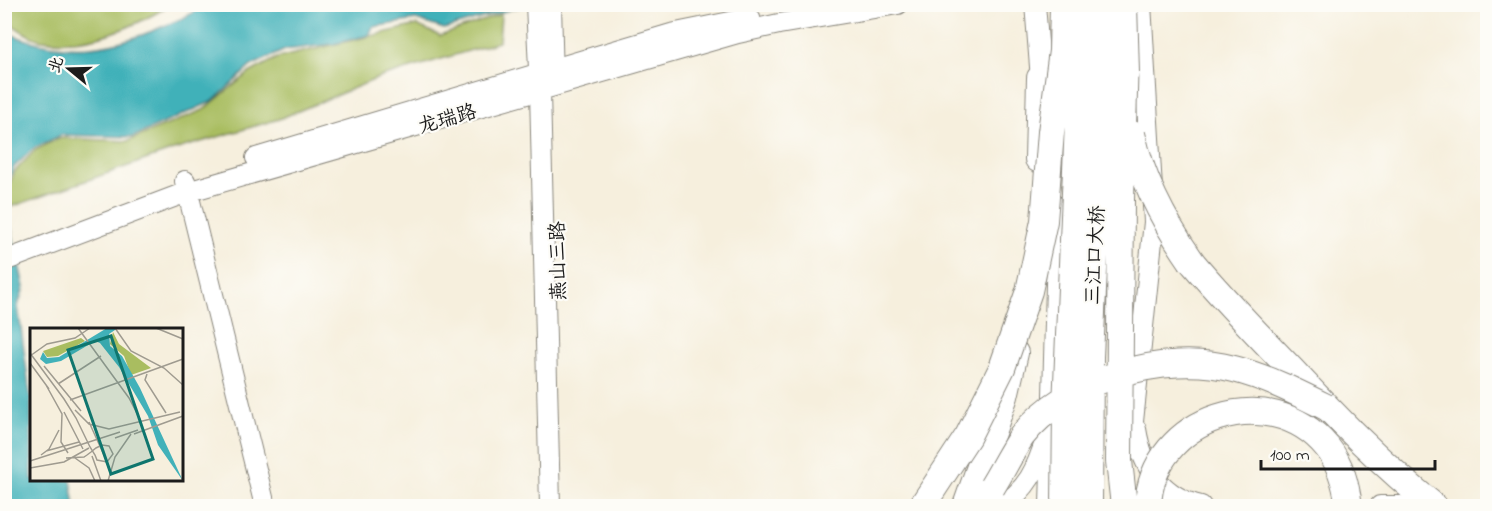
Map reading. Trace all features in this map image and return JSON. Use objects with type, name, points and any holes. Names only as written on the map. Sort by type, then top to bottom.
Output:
[{"type":"highway","points":[[923,505],[968,436],[1002,368],[1029,291],[1044,221],[1051,132],[1062,51],[1063,4]]},
{"type":"highway","name":"三江口大桥","points":[[1065,507],[1066,406],[1083,4]]},
{"type":"highway","name":"三江口大桥","points":[[1089,507],[1089,357],[1106,4]]},
{"type":"highway","points":[[1124,4],[1119,449],[1125,507]]},
{"type":"highway","points":[[1125,56],[1131,128],[1140,169],[1177,241],[1237,315],[1395,475],[1434,507]]},
{"type":"highway","points":[[966,507],[1005,396],[1023,318],[1036,221],[1040,78]]},
{"type":"highway","points":[[986,507],[992,487],[1023,436],[1064,397],[1113,374],[1174,363],[1231,368],[1272,381],[1326,407]]},
{"type":"highway","points":[[1148,507],[1156,471],[1169,449],[1187,431],[1207,420],[1225,413],[1244,411],[1280,415],[1312,432],[1327,448],[1338,465],[1349,507]]},
{"type":"street","name":"龙瑞路","points":[[546,80],[671,34],[817,4]]},
{"type":"street","name":"龙瑞路","points":[[4,261],[28,245],[186,186],[546,80],[761,27],[897,4]]},
{"type":"street","points":[[1035,4],[1057,248],[1050,507]]},
{"type":"street","points":[[1125,507],[1154,222],[1141,4]]},
{"type":"street","name":"燕山三路","points":[[543,12],[562,507]]},
{"type":"street","name":"燕山三路","points":[[546,80],[550,507]]},
{"type":"street","points":[[186,186],[265,507]]},
{"type":"street","name":"龙瑞路","points":[[4,246],[28,245]]},
{"type":"street","points":[[1000,507],[1014,499],[1030,480],[1039,462],[1047,436],[1054,383]]},
{"type":"street","points":[[1133,411],[1139,445],[1154,476],[1176,497],[1201,507]]},
{"type":"street","points":[[1380,507],[1401,507]]},
{"type":"green space","points":[[5,4],[170,5],[141,21],[109,34],[76,41],[59,41],[33,37],[5,20]]},
{"type":"green space","points":[[501,14],[499,42],[381,77],[279,119],[174,150],[11,207],[7,190],[15,171],[35,150],[59,138],[128,141],[203,110],[249,73],[277,58],[417,25],[440,36]]},
{"type":"water","points":[[205,4],[526,5],[444,29],[416,20],[373,27],[369,35],[333,44],[285,50],[251,66],[213,101],[133,137],[61,135],[34,148],[14,167],[5,188],[5,32],[46,45],[85,47],[104,45],[124,41],[185,17]]},
{"type":"water","points":[[4,196],[24,287],[18,306],[30,394],[30,481],[71,481],[75,506],[14,506],[5,494]]}]
